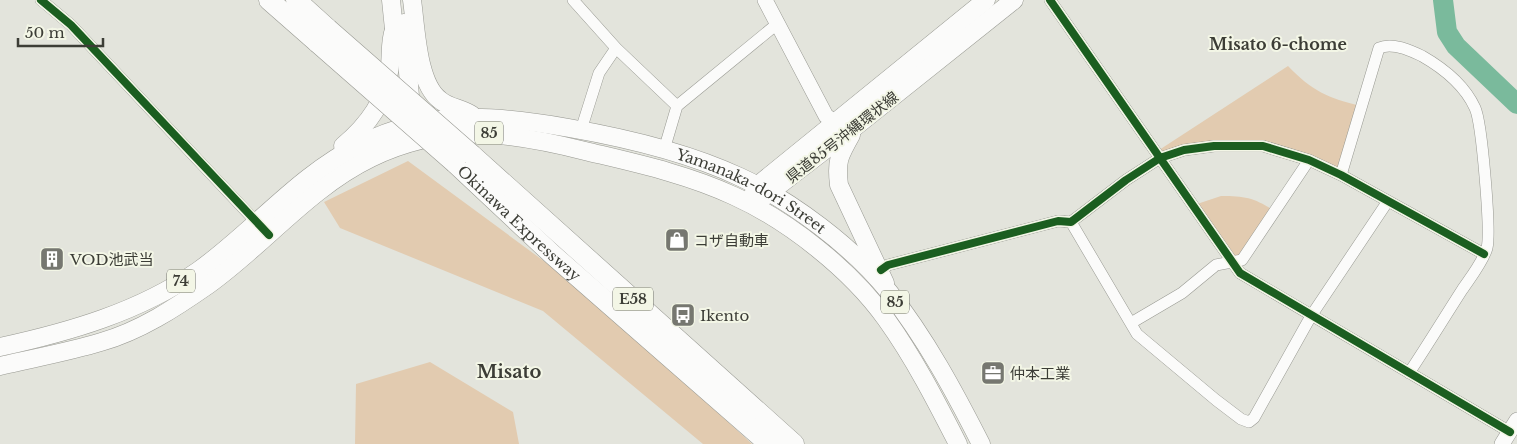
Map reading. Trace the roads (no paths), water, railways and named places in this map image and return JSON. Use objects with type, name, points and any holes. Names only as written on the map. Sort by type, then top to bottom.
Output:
[{"type":"highway","name":"Okinawa Expressway","points":[[269,0],[323,36],[794,444]]},
{"type":"highway","name":"Okinawa Expressway","points":[[296,0],[323,36]]},
{"type":"highway","name":"Okinawa Expressway","points":[[463,159],[553,254],[769,444]]},
{"type":"main road","points":[[391,0],[394,30],[413,143]]},
{"type":"main road","points":[[404,0],[409,125]]},
{"type":"main road","points":[[412,0],[420,59],[431,91],[444,104],[474,116]]},
{"type":"main road","name":"県道85号沖縄環状線","points":[[763,190],[837,123],[986,0]]},
{"type":"main road","name":"県道85号沖縄環状線","points":[[763,190],[856,126],[1014,0]]},
{"type":"main road","points":[[332,159],[367,123],[381,101],[390,71],[391,38],[394,30]]},
{"type":"main road","name":"Yamanaka-dori Street","points":[[409,125],[474,116],[505,118],[581,130],[664,150],[720,168],[763,190],[836,240],[889,292],[944,371],[981,444]]},
{"type":"main road","name":"74","points":[[0,347],[94,322],[148,300],[198,271],[332,159],[378,136],[409,125]]},
{"type":"main road","points":[[856,126],[838,156],[839,185],[881,270],[889,292]]},
{"type":"main road","name":"Yamanaka-dori Street","points":[[413,143],[435,136],[502,133],[648,166],[726,193],[750,204],[785,226],[824,255],[873,304],[914,362],[958,444]]},
{"type":"main road","name":"74","points":[[0,366],[103,342],[158,318],[208,284],[269,235],[330,182],[374,156],[413,143]]},
{"type":"main road","points":[[750,204],[763,190]]},
{"type":"street","points":[[41,0],[71,25],[269,235]]},
{"type":"street","points":[[765,0],[826,116],[837,123]]},
{"type":"street","points":[[1050,0],[1235,263],[1240,273],[1510,432]]},
{"type":"street","points":[[579,2],[616,48],[677,106]]},
{"type":"street","points":[[664,150],[677,106],[777,24]]},
{"type":"street","points":[[1341,176],[1379,48],[1385,45],[1416,53],[1447,73],[1475,108],[1480,123],[1487,217],[1487,247],[1409,373]]},
{"type":"street","points":[[581,130],[599,73],[616,48]]},
{"type":"street","points":[[881,270],[888,265],[1049,224],[1071,222],[1126,180],[1160,158],[1184,150],[1236,144],[1263,146],[1309,160],[1484,254]]},
{"type":"street","points":[[1131,323],[1182,293],[1216,265],[1235,263],[1242,260],[1309,160]]},
{"type":"street","points":[[1071,222],[1137,334],[1241,419],[1249,422],[1254,418],[1311,316],[1388,201]]},
{"type":"waterway","points":[[1443,0],[1447,32],[1456,46],[1517,104]]},
{"type":"place","name":"コザ自動車","points":[[677,240]]},
{"type":"place","name":"VOD池武当","points":[[52,259]]},
{"type":"place","name":"Ikento","points":[[683,315]]},
{"type":"place","name":"仲本工業","points":[[993,373]]},
{"type":"district","name":"Misato 6-chome","points":[[1278,44]]},
{"type":"district","name":"Misato","points":[[509,372]]}]
